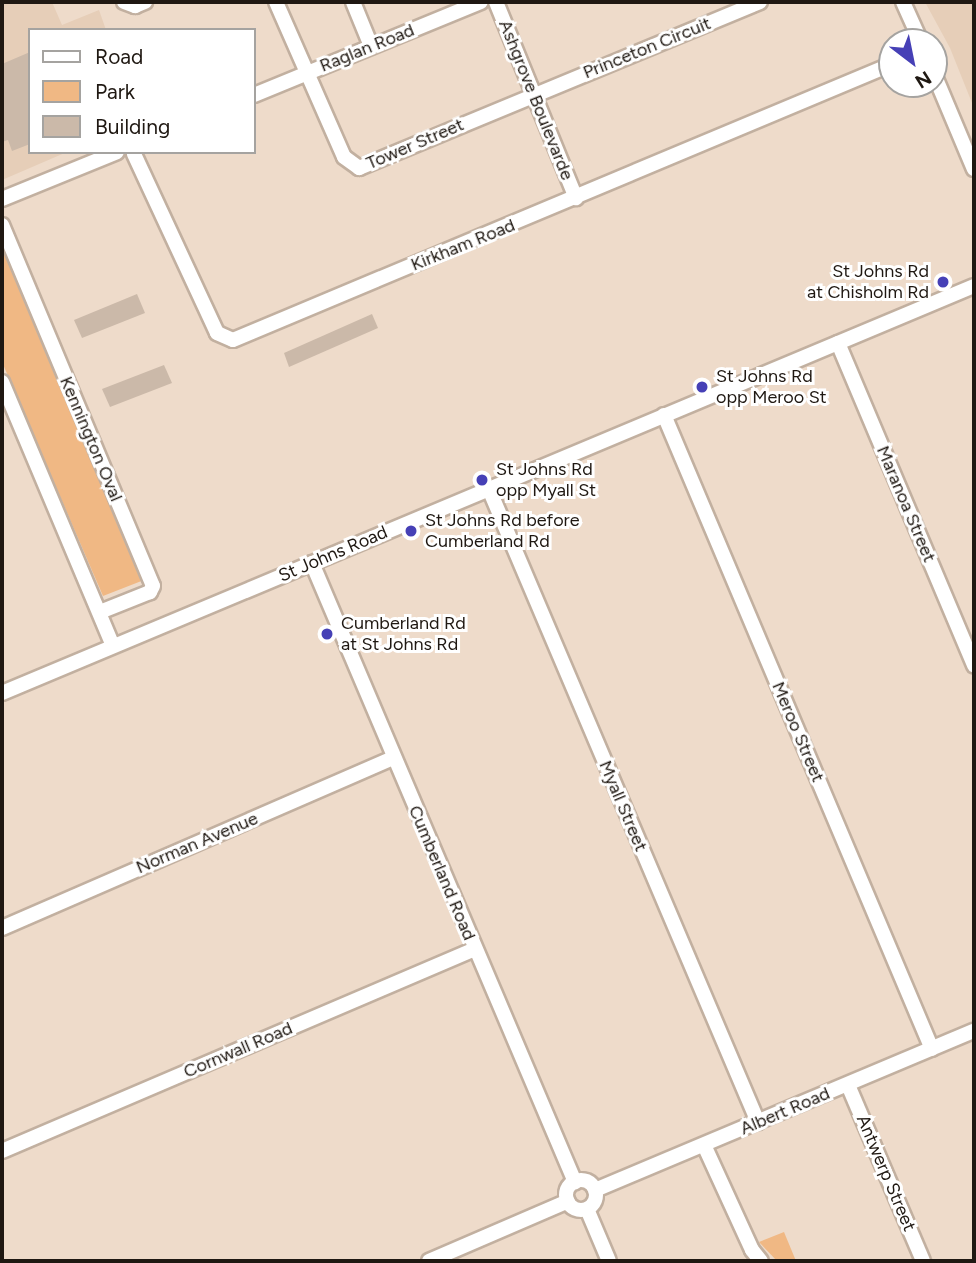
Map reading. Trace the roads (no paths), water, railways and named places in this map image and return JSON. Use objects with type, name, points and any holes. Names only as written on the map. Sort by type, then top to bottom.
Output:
[{"type":"street","points":[[124,2],[135,6],[145,2]]},
{"type":"street","points":[[276,2],[306,73]]},
{"type":"street","points":[[353,2],[371,46]]},
{"type":"street","name":"Raglan Road","points":[[256,94],[371,46],[445,8],[481,2]]},
{"type":"street","name":"Ashgrove Boulevarde","points":[[496,2],[576,198]]},
{"type":"street","name":"Princeton Circuit","points":[[534,94],[760,2]]},
{"type":"street","points":[[903,2],[914,28]]},
{"type":"street","name":"Kirkham Road","points":[[128,154],[217,333],[224,340],[233,340],[878,70]]},
{"type":"street","name":"Tower Street","points":[[306,73],[344,157],[359,168],[534,94]]},
{"type":"street","points":[[944,98],[974,169]]},
{"type":"street","points":[[2,199],[124,154]]},
{"type":"street","name":"Kennington Oval","points":[[3,234],[153,586],[150,592],[100,612]]},
{"type":"street","name":"St Johns Road","points":[[2,693],[974,286]]},
{"type":"street","name":"Maranoa Street","points":[[838,343],[974,665]]},
{"type":"street","points":[[2,382],[113,646]]},
{"type":"street","name":"Meroo Street","points":[[664,415],[932,1049]]},
{"type":"street","name":"Myall Street","points":[[489,489],[758,1122]]},
{"type":"street","name":"Cumberland Road","points":[[312,563],[575,1182]]},
{"type":"street","name":"Norman Avenue","points":[[2,928],[393,758]]},
{"type":"street","name":"Cornwall Road","points":[[2,1151],[475,949]]},
{"type":"street","name":"Albert Road","points":[[595,1190],[974,1031]]},
{"type":"street","name":"Antwerp Street","points":[[848,1085],[923,1261]]},
{"type":"street","points":[[704,1145],[752,1250],[761,1261]]},
{"type":"street","points":[[575,1182],[588,1182],[595,1190],[594,1202],[587,1209],[575,1209],[568,1201],[567,1192],[575,1182]]},
{"type":"street","points":[[429,1261],[568,1201]]},
{"type":"street","points":[[587,1209],[610,1261]]},
{"type":"place","name":"St Johns Rd at Chisholm Rd","points":[[943,282]]},
{"type":"place","name":"St Johns Rd opp Meroo St","points":[[702,387]]},
{"type":"place","name":"St Johns Rd opp Myall St","points":[[482,480]]},
{"type":"place","name":"St Johns Rd before Cumberland Rd","points":[[411,531]]},
{"type":"place","name":"Cumberland Rd at St Johns Rd","points":[[327,634]]}]
